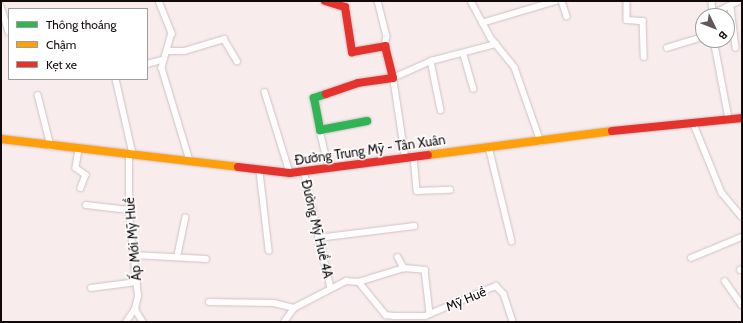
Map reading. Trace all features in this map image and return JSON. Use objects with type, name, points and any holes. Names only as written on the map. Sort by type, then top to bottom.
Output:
[{"type":"street","points":[[148,64],[162,60],[168,51],[172,33],[159,1]]},
{"type":"street","points":[[325,1],[329,5],[345,7],[352,52],[385,46]]},
{"type":"street","points":[[378,1],[387,36],[385,46],[393,78],[405,157]]},
{"type":"street","points":[[471,1],[482,23],[515,68],[541,142]]},
{"type":"street","points":[[482,23],[556,1]]},
{"type":"street","points":[[562,1],[567,16]]},
{"type":"street","points":[[627,1],[627,20],[643,21],[644,57]]},
{"type":"street","points":[[736,48],[731,7],[739,1]]},
{"type":"street","points":[[1,6],[8,29]]},
{"type":"street","points":[[168,51],[185,51],[224,39],[237,62]]},
{"type":"street","points":[[667,48],[695,39]]},
{"type":"street","points":[[329,168],[314,98],[358,83],[393,78],[431,61],[464,55],[496,44]]},
{"type":"street","points":[[716,48],[729,119]]},
{"type":"street","points":[[464,55],[474,89]]},
{"type":"street","points":[[162,60],[190,161]]},
{"type":"street","points":[[431,61],[441,110]]},
{"type":"street","name":"Ấp Mới Mỹ Huề","points":[[116,80],[131,154],[129,210],[137,282],[135,309]]},
{"type":"street","points":[[265,92],[290,173]]},
{"type":"street","points":[[38,95],[51,146]]},
{"type":"street","name":"Đường Trung Mỹ - Tân Xuân","points":[[1,139],[190,161],[260,172],[290,173],[405,157],[541,142],[692,122],[742,118]]},
{"type":"street","points":[[320,130],[367,121]]},
{"type":"street","points":[[692,122],[722,193],[742,218]]},
{"type":"street","points":[[489,147],[512,241]]},
{"type":"street","points":[[80,149],[76,168],[86,174],[81,188]]},
{"type":"street","points":[[414,156],[417,192],[450,190]]},
{"type":"street","name":"Đường Mỹ Huề 4A","points":[[304,171],[318,238],[331,288]]},
{"type":"street","points":[[260,172],[269,250]]},
{"type":"street","points":[[86,205],[129,210]]},
{"type":"street","points":[[177,258],[185,218]]},
{"type":"street","points":[[318,238],[414,226]]},
{"type":"street","points":[[692,258],[742,238]]},
{"type":"street","points":[[134,255],[206,259]]},
{"type":"street","points":[[398,257],[404,268]]},
{"type":"street","points":[[284,322],[294,308],[326,294],[331,288],[346,281],[359,282],[404,268],[426,270],[430,314]]},
{"type":"street","points":[[725,281],[742,305]]},
{"type":"street","points":[[91,288],[137,282]]},
{"type":"street","name":"Mỹ Huề","points":[[359,282],[386,315],[430,314],[496,286],[504,294],[512,322]]},
{"type":"street","points":[[209,302],[274,303],[294,308]]},
{"type":"street","points":[[126,322],[135,309],[143,322]]},
{"type":"traffic: fast","points":[[326,94],[314,98],[320,130],[367,121]]},
{"type":"traffic: slow","points":[[428,155],[612,131]]},
{"type":"traffic: slow","points":[[1,139],[238,167]]},
{"type":"traffic: jam","points":[[325,1],[345,7],[352,52],[385,46],[393,78],[358,83],[326,94]]},
{"type":"traffic: jam","points":[[612,131],[742,118]]},
{"type":"traffic: jam","points":[[238,167],[290,173],[428,155]]}]
